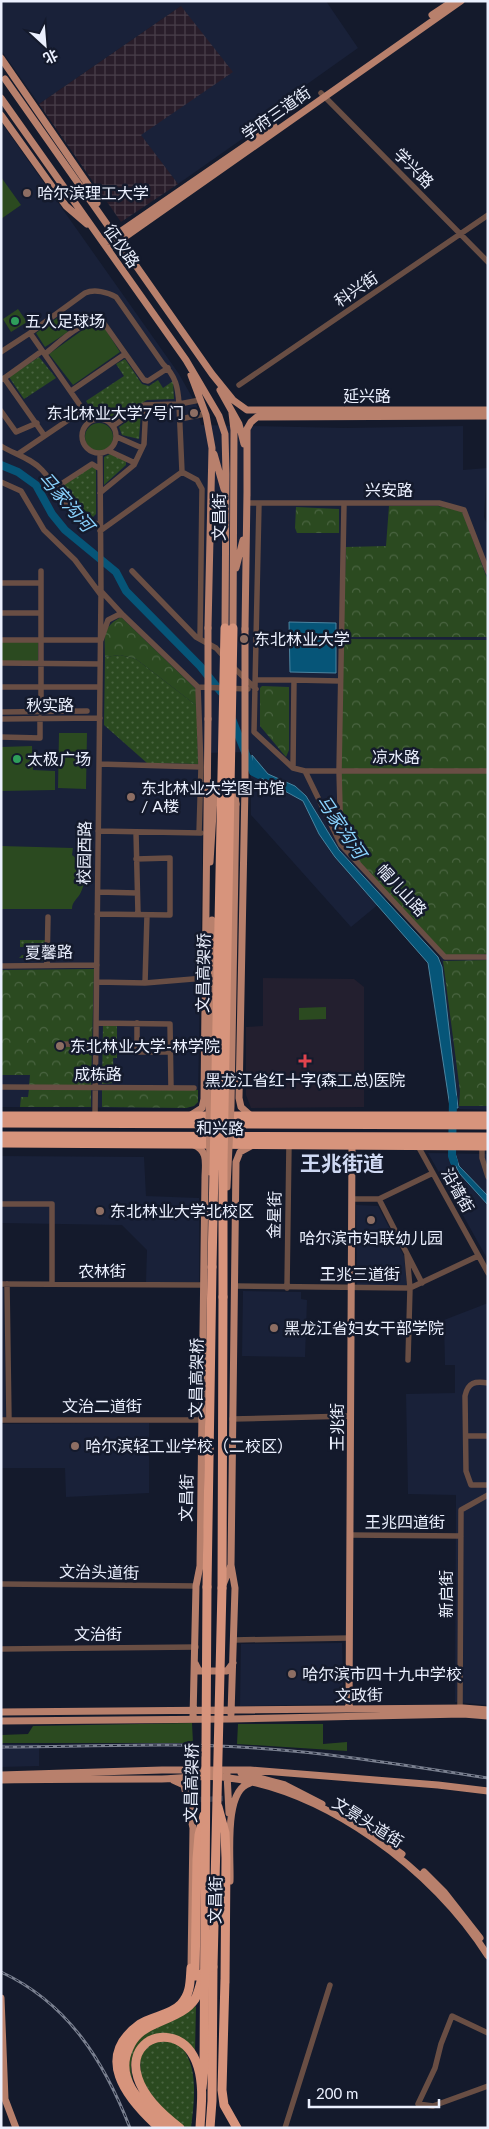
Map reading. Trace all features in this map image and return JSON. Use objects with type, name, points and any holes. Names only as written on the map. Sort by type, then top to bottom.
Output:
[{"type":"highway","name":"文昌高架桥","points":[[210,2128],[222,1588],[222,1333],[229,628]]},
{"type":"highway","name":"文昌高架桥","points":[[200,2128],[204,2068],[212,1267],[229,628]]},
{"type":"highway","name":"和兴路","points":[[1,1116],[352,1116],[438,1121]]},
{"type":"highway","points":[[190,1116],[279,1124]]},
{"type":"highway","points":[[334,1124],[352,1116]]},
{"type":"highway","points":[[1,1123],[334,1124],[466,1120],[488,1116]]},
{"type":"highway","points":[[466,1120],[488,1125]]},
{"type":"highway","name":"和兴路","points":[[1,1136],[438,1141]]},
{"type":"highway","points":[[466,1142],[488,1138]]},
{"type":"highway","name":"和兴路","points":[[1,1143],[418,1146],[438,1141]]},
{"type":"highway","points":[[438,1141],[466,1142],[485,1146]]},
{"type":"highway","points":[[154,2128],[122,2087],[118,2066],[120,2048],[132,2032],[141,2024],[180,2006],[188,1999],[193,1988],[197,1859],[199,1834],[206,1805]]},
{"type":"highway","points":[[217,1805],[225,1834],[226,1966]]},
{"type":"highway","name":"文昌街","points":[[226,1966],[222,2090],[224,2105],[237,2128]]},
{"type":"highway","points":[[167,2128],[139,2099],[126,2080],[124,2060],[132,2041],[140,2032],[177,2014],[188,2007],[196,1998],[205,1968]]},
{"type":"highway","points":[[180,2128],[157,2108],[142,2088],[136,2074],[137,2054],[141,2047],[154,2039],[171,2037],[184,2044],[197,2065],[202,2088]]},
{"type":"highway","points":[[142,2112],[159,2128]]},
{"type":"main road","name":"学府三道街","points":[[106,246],[453,1]]},
{"type":"main road","name":"学府三道街","points":[[322,95],[461,1]]},
{"type":"main road","points":[[2,61],[90,189],[117,239],[212,374],[242,433],[245,450],[247,499],[245,786],[239,1103],[250,1115]]},
{"type":"main road","points":[[5,79],[108,224]]},
{"type":"main road","name":"征仪路","points":[[1,98],[186,360]]},
{"type":"main road","points":[[1,114],[66,206],[96,232]]},
{"type":"main road","points":[[186,360],[205,414],[212,449],[226,495]]},
{"type":"main road","name":"文昌街","points":[[186,360],[213,403],[222,425],[225,445],[229,628]]},
{"type":"main road","name":"延兴路","points":[[212,374],[233,400],[247,410],[488,410]]},
{"type":"main road","name":"文昌街","points":[[229,628],[234,591],[234,430],[230,407]]},
{"type":"main road","name":"延兴路","points":[[247,499],[248,429],[251,422],[257,417],[488,416]]},
{"type":"main road","points":[[190,1116],[202,1108],[204,1082],[208,628],[212,449]]},
{"type":"main road","points":[[234,591],[235,574],[246,531]]},
{"type":"main road","points":[[207,875],[212,852],[214,797],[218,793],[230,792],[235,796],[236,804],[231,1106],[229,1162],[224,1215]]},
{"type":"main road","points":[[213,1216],[209,1107],[212,920],[217,910],[229,908],[236,911],[243,924]]},
{"type":"main road","points":[[204,1082],[210,1093],[220,1096],[233,1091],[239,1080]]},
{"type":"main road","name":"文昌街","points":[[186,1143],[203,1151],[205,1178],[200,1566],[196,1586],[194,1715]]},
{"type":"main road","points":[[232,1719],[235,1588],[231,1565],[235,1178],[238,1154],[246,1147],[256,1144]]},
{"type":"main road","name":"王兆街","points":[[349,1709],[352,1145]]},
{"type":"main road","points":[[205,1178],[209,1170],[217,1167],[230,1169],[235,1178]]},
{"type":"main road","points":[[222,1333],[232,1366]]},
{"type":"main road","points":[[203,1366],[211,1334]]},
{"type":"main road","points":[[222,1588],[231,1565]]},
{"type":"main road","points":[[200,1566],[208,1587]]},
{"type":"main road","points":[[195,1663],[199,1671],[227,1671],[230,1670],[233,1663]]},
{"type":"main road","name":"文政街","points":[[194,1715],[231,1711],[460,1708],[488,1710]]},
{"type":"main road","points":[[1,1712],[194,1715]]},
{"type":"main road","name":"文政街","points":[[194,1715],[232,1719],[463,1714],[488,1716]]},
{"type":"main road","points":[[1,1721],[194,1715]]},
{"type":"main road","points":[[193,1970],[195,1770]]},
{"type":"main road","name":"文景头道街","points":[[1,1775],[195,1770],[227,1775],[279,1790],[324,1810],[362,1831],[401,1859],[421,1876],[455,1911],[488,1956]]},
{"type":"main road","name":"文景头道街","points":[[227,1775],[250,1770],[438,1784],[488,1791]]},
{"type":"main road","name":"文景头道街","points":[[1,1780],[168,1779],[243,1773],[285,1785],[384,1840],[412,1862],[444,1892],[488,1948]]},
{"type":"main road","points":[[227,1775],[230,1826]]},
{"type":"main road","points":[[168,1779],[184,1785],[193,1828]]},
{"type":"main road","name":"文昌街","points":[[226,1966],[230,1826],[235,1798],[244,1785],[250,1783]]},
{"type":"main road","points":[[1,1998],[6,2099],[14,2128]]},
{"type":"main road","points":[[1,2096],[14,2128]]},
{"type":"street","name":"学兴路","points":[[322,95],[488,262]]},
{"type":"street","name":"科兴街","points":[[239,385],[488,215]]},
{"type":"street","points":[[1,352],[85,293],[91,291],[112,294],[176,379],[182,472]]},
{"type":"street","points":[[44,436],[3,379],[86,324],[96,320],[103,322],[144,380],[148,381],[168,368]]},
{"type":"street","points":[[30,333],[91,421]]},
{"type":"street","points":[[71,391],[125,354]]},
{"type":"street","points":[[113,426],[146,405],[179,404],[200,400]]},
{"type":"street","points":[[100,494],[135,463],[142,448],[146,405]]},
{"type":"street","points":[[18,454],[83,410]]},
{"type":"street","points":[[1,411],[16,432],[36,423]]},
{"type":"street","points":[[180,419],[205,414]]},
{"type":"street","points":[[105,420],[113,426],[117,437],[114,446],[109,451],[100,454],[89,450],[83,441],[84,430],[91,421],[105,420]]},
{"type":"street","points":[[117,437],[142,448]]},
{"type":"street","points":[[1,446],[42,469],[66,505],[74,513],[100,528]]},
{"type":"street","points":[[109,451],[135,463]]},
{"type":"street","points":[[100,454],[100,528]]},
{"type":"street","points":[[55,488],[92,464],[100,469]]},
{"type":"street","points":[[100,528],[182,472]]},
{"type":"street","points":[[182,472],[197,480],[202,489],[200,639]]},
{"type":"street","points":[[1,482],[21,492],[44,530],[75,560],[101,593],[198,687],[256,689]]},
{"type":"street","name":"兴安路","points":[[247,499],[259,503],[439,503],[464,510],[488,572]]},
{"type":"street","points":[[259,503],[254,732],[293,768],[305,771]]},
{"type":"street","points":[[341,845],[339,771],[344,504]]},
{"type":"street","name":"校园西路","points":[[95,1116],[100,718],[100,528]]},
{"type":"street","points":[[41,571],[41,711]]},
{"type":"street","points":[[132,572],[176,618],[200,639],[216,648],[241,677],[256,689]]},
{"type":"street","points":[[1,583],[41,583]]},
{"type":"street","points":[[1,613],[41,613]]},
{"type":"street","points":[[1,640],[100,640],[108,620],[118,615],[123,616]]},
{"type":"street","points":[[1,664],[100,664]]},
{"type":"street","points":[[256,680],[340,681]]},
{"type":"street","points":[[293,768],[294,680]]},
{"type":"street","points":[[1,687],[100,687]]},
{"type":"street","points":[[198,687],[201,767],[199,833]]},
{"type":"street","points":[[1,712],[87,711]]},
{"type":"street","points":[[1,737],[40,738],[40,718]]},
{"type":"street","name":"秋实路","points":[[1,719],[100,718]]},
{"type":"street","points":[[99,764],[201,767]]},
{"type":"street","name":"凉水路","points":[[305,771],[488,771]]},
{"type":"street","name":"帽儿山路","points":[[305,771],[341,845],[445,957],[488,956]]},
{"type":"street","points":[[98,832],[207,833]]},
{"type":"street","points":[[136,832],[138,914]]},
{"type":"street","points":[[98,914],[170,915],[170,858],[136,859]]},
{"type":"street","points":[[98,892],[137,893]]},
{"type":"street","points":[[145,983],[147,915]]},
{"type":"street","points":[[48,917],[48,965]]},
{"type":"street","name":"夏馨路","points":[[1,966],[97,965]]},
{"type":"street","points":[[97,982],[145,983],[205,978]]},
{"type":"street","points":[[96,1023],[170,1024],[171,1088]]},
{"type":"street","points":[[137,1023],[137,1052],[170,1052]]},
{"type":"street","points":[[64,1044],[96,1045]]},
{"type":"street","name":"成栋路","points":[[1,1087],[194,1088]]},
{"type":"street","name":"金星街","points":[[286,1288],[289,1144]]},
{"type":"street","name":"沿墙街","points":[[418,1146],[488,1273]]},
{"type":"street","points":[[485,1146],[482,1158],[488,1177]]},
{"type":"street","points":[[352,1199],[379,1198],[433,1173]]},
{"type":"street","points":[[379,1198],[422,1283]]},
{"type":"street","points":[[1,1204],[52,1204],[52,1284]]},
{"type":"street","points":[[407,1255],[410,1288],[408,1360]]},
{"type":"street","name":"王兆三道街","points":[[234,1286],[410,1288],[478,1256]]},
{"type":"street","points":[[4,1284],[9,1420]]},
{"type":"street","name":"农林街","points":[[4,1284],[203,1285]]},
{"type":"street","points":[[488,1383],[475,1382],[466,1388],[466,1471],[472,1485],[488,1485]]},
{"type":"street","points":[[232,1419],[350,1416]]},
{"type":"street","name":"文治二道街","points":[[1,1420],[202,1420]]},
{"type":"street","points":[[467,1436],[488,1436]]},
{"type":"street","name":"新启街","points":[[460,1708],[461,1510],[488,1495]]},
{"type":"street","name":"王兆四道街","points":[[350,1535],[461,1536]]},
{"type":"street","name":"文治头道街","points":[[1,1584],[196,1586]]},
{"type":"street","points":[[234,1640],[349,1638]]},
{"type":"street","name":"文治街","points":[[1,1649],[196,1648]]},
{"type":"street","points":[[285,2128],[330,1985]]},
{"type":"street","points":[[488,2033],[452,2016],[434,2068],[418,2104],[434,2106],[488,2086]]},
{"type":"shaded area","points":[[1,1],[326,1],[358,48],[265,114],[269,120],[178,184],[141,136],[181,6],[39,104],[1,50]]},
{"type":"shaded area","points":[[181,6],[233,72],[141,135],[178,184],[121,222],[39,104]]},
{"type":"shaded area","name":"东北林业大学","points":[[1,122],[179,374],[197,406],[201,425],[346,428],[463,426],[463,470],[487,468],[484,517],[488,526],[488,1110],[459,1109],[442,963],[439,955],[386,898],[351,927],[251,815],[251,752],[204,753],[198,1102],[194,1106],[186,1108],[1,1107]]},
{"type":"shaded area","points":[[289,622],[336,623],[336,673],[290,672]]},
{"type":"shaded area","points":[[252,755],[268,774],[295,786],[306,796],[339,850],[438,957],[442,967],[458,1108],[450,1107],[428,963],[335,857],[319,834],[303,801],[252,773]]},
{"type":"shaded area","name":"黑龙江省红十字(森工总)医院","points":[[263,978],[354,979],[364,987],[364,1107],[251,1108],[246,1095],[246,1027],[263,1026]]},
{"type":"shaded area","points":[[428,1153],[488,1154],[488,1260]]},
{"type":"shaded area","points":[[450,1153],[455,1153],[459,1166],[488,1196],[488,1205],[459,1173]]},
{"type":"shaded area","name":"东北林业大学北校区","points":[[1,1156],[144,1157],[146,1196],[199,1198],[199,1282],[146,1282],[147,1250],[122,1225],[1,1223]]},
{"type":"shaded area","points":[[356,1205],[378,1206],[404,1256],[407,1285],[357,1285]]},
{"type":"shaded area","points":[[1,1288],[4,1288],[6,1418],[1,1418]]},
{"type":"shaded area","name":"黑龙江省妇女干部学院","points":[[243,1291],[301,1292],[301,1299],[307,1300],[305,1357],[242,1356]]},
{"type":"shaded area","points":[[488,1303],[488,1705],[455,1702],[456,1495],[408,1494],[406,1394],[455,1393],[455,1365],[445,1365],[444,1320]]},
{"type":"shaded area","name":"哈尔滨轻工业学校（二校区）","points":[[149,1423],[149,1493],[66,1497],[65,1468],[1,1468],[1,1424]]},
{"type":"shaded area","name":"哈尔滨市四十九中学校","points":[[342,1643],[344,1704],[240,1706],[241,1644]]},
{"type":"shaded area","points":[[1,1744],[39,1744],[39,1766],[1,1767]]},
{"type":"green space","points":[[1,177],[21,205],[1,219]]},
{"type":"green space","name":"五人足球场","points":[[18,309],[27,322],[11,332],[3,319]]},
{"type":"green space","points":[[57,318],[68,332],[45,347],[36,333]]},
{"type":"green space","points":[[91,324],[102,324],[120,352],[73,385],[49,354]]},
{"type":"green space","points":[[39,357],[56,378],[24,399],[9,377]]},
{"type":"green space","points":[[125,359],[142,384],[149,386],[158,380],[163,388],[173,381],[174,399],[147,400],[116,419],[95,415],[86,401],[124,376],[116,364]]},
{"type":"green space","points":[[141,412],[139,439],[122,435],[119,427]]},
{"type":"green space","points":[[99,423],[109,427],[113,437],[109,447],[99,451],[89,447],[85,437],[89,427]]},
{"type":"green space","points":[[110,454],[126,461],[126,465],[104,485],[104,457]]},
{"type":"green space","points":[[90,466],[96,469],[96,514],[92,518],[73,509],[59,488]]},
{"type":"green space","points":[[389,506],[438,506],[462,511],[488,581],[488,637],[343,637],[346,547],[386,546]]},
{"type":"green space","points":[[296,507],[339,509],[339,533],[297,533],[295,528]]},
{"type":"green space","points":[[121,617],[197,690],[197,706],[136,659],[120,655],[105,657],[105,634],[107,629]]},
{"type":"green space","points":[[342,639],[488,640],[488,770],[341,769]]},
{"type":"green space","points":[[1,642],[38,642],[38,662],[1,662]]},
{"type":"green space","points":[[120,655],[136,659],[197,706],[198,764],[147,763],[104,725],[105,657]]},
{"type":"green space","points":[[262,686],[289,687],[289,750],[286,757],[260,726],[260,688]]},
{"type":"green space","points":[[59,733],[87,733],[86,789],[58,788]]},
{"type":"green space","name":"太极广场","points":[[32,746],[33,770],[55,771],[55,790],[1,791],[1,747]]},
{"type":"green space","points":[[340,773],[488,773],[488,954],[447,956],[342,844]]},
{"type":"green space","points":[[1,846],[73,848],[72,855],[82,867],[84,882],[72,909],[1,909]]},
{"type":"green space","points":[[20,940],[45,940],[44,961],[26,961],[25,958],[19,958],[22,955],[42,954],[42,947],[20,947]]},
{"type":"green space","points":[[488,960],[488,1106],[459,1106],[460,1091],[443,961]]},
{"type":"green space","points":[[94,969],[91,1086],[29,1086],[30,1075],[1,1075],[1,970]]},
{"type":"green space","points":[[326,1007],[326,1019],[299,1020],[299,1008]]},
{"type":"green space","points":[[103,1025],[117,1026],[117,1058],[113,1058],[114,1083],[102,1084]]},
{"type":"green space","points":[[29,1089],[91,1089],[91,1107],[20,1107],[21,1097],[28,1097]]},
{"type":"green space","points":[[102,1089],[198,1090],[198,1102],[194,1106],[186,1108],[102,1107]]},
{"type":"green space","points":[[192,1723],[193,1743],[1,1743],[1,1735],[28,1734],[33,1726]]},
{"type":"green space","points":[[238,1724],[323,1724],[323,1744],[347,1742],[347,1751],[237,1744]]},
{"type":"green space","points":[[196,2006],[195,2051],[185,2041],[174,2035],[159,2034],[152,2036],[139,2045],[132,2059],[133,2085],[127,2062],[136,2042],[147,2032],[180,2017]]},
{"type":"green space","points":[[169,2040],[181,2047],[191,2065],[194,2086],[191,2128],[183,2128],[170,2117],[141,2082],[140,2055],[153,2043]]},
{"type":"waterway","name":"马家沟河","points":[[1,465],[18,472],[36,485],[52,514],[65,530],[116,572],[126,591],[200,666],[221,692]]},
{"type":"waterway","name":"马家沟河","points":[[232,719],[253,772],[259,775]]},
{"type":"waterway","name":"马家沟河","points":[[453,1098],[452,1156],[454,1162]]},
{"type":"tunnel","points":[[192,1800],[232,1798]]},
{"type":"railway","points":[[1,1747],[160,1745],[255,1748],[342,1757],[488,1778]]},
{"type":"railway","points":[[1,1972],[25,1985],[46,2000],[81,2036],[108,2080],[130,2128]]},
{"type":"place","name":"哈尔滨理工大学","points":[[27,193]]},
{"type":"place","name":"五人足球场","points":[[15,321]]},
{"type":"place","name":"东北林业大学7号门","points":[[194,413]]},
{"type":"place","name":"东北林业大学","points":[[244,639]]},
{"type":"place","name":"太极广场","points":[[17,759]]},
{"type":"place","name":"东北林业大学图书馆 / A楼","points":[[131,797]]},
{"type":"place","name":"东北林业大学-林学院","points":[[60,1046]]},
{"type":"place","name":"黑龙江省红十字(森工总)医院","points":[[305,1061]]},
{"type":"place","name":"东北林业大学北校区","points":[[100,1211]]},
{"type":"place","name":"哈尔滨市妇联幼儿园","points":[[371,1220]]},
{"type":"place","name":"黑龙江省妇女干部学院","points":[[274,1328]]},
{"type":"place","name":"哈尔滨轻工业学校（二校区）","points":[[75,1446]]},
{"type":"place","name":"哈尔滨市四十九中学校","points":[[292,1674]]},
{"type":"district","name":"王兆街道","points":[[342,1164]]}]
